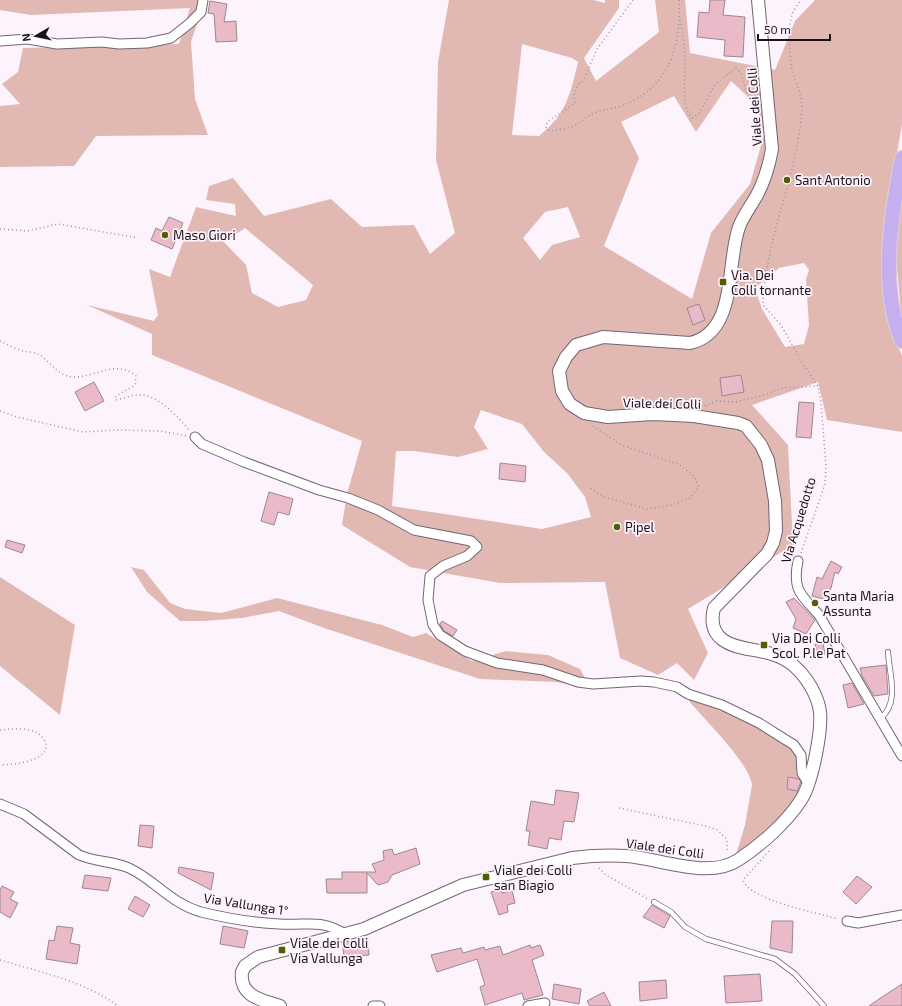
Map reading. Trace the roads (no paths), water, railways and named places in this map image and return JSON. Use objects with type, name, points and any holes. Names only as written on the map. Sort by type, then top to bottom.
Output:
[{"type":"main road","name":"Viale dei Colli","points":[[280,1006],[249,994],[243,987],[241,980],[242,972],[245,966],[258,957],[346,935],[364,929],[463,885],[572,858],[588,856],[626,856],[706,869],[722,866],[737,861],[748,853],[788,817],[802,799],[809,784],[819,730],[820,711],[813,691],[804,676],[786,659],[774,654],[724,641],[716,634],[712,626],[714,608],[767,554],[773,543],[776,531],[776,501],[768,460],[761,445],[746,426],[694,416],[653,414],[608,417],[584,413],[570,404],[562,391],[559,371],[566,357],[576,345],[603,337],[690,343],[701,341],[720,318],[726,303],[738,230],[768,173],[772,149],[758,0]]},
{"type":"main road","points":[[902,158],[893,207],[889,244],[893,305],[902,342]]},
{"type":"street","points":[[0,41],[28,39],[57,44],[102,42],[147,43],[171,38],[201,12],[203,0]]},
{"type":"street","points":[[195,437],[202,444],[289,479],[319,490],[348,498],[378,510],[414,530],[471,541],[477,547],[467,556],[443,566],[430,576],[428,593],[430,611],[435,630],[465,651],[497,663],[543,670],[578,682],[593,684],[641,681],[677,687],[688,694],[722,705],[794,744],[801,755],[802,773],[809,784]]},
{"type":"street","name":"Via Acquedotto","points":[[798,561],[796,581],[801,596],[819,615],[902,756]]},
{"type":"street","name":"Via Vallunga 1°","points":[[0,804],[24,814],[79,855],[89,860],[118,865],[129,869],[144,877],[170,898],[199,911],[216,915],[280,924],[323,923],[333,926],[346,935]]},
{"type":"street","points":[[846,921],[858,923],[902,915]]},
{"type":"street","points":[[528,1006],[545,1003]]},
{"type":"street","points":[[374,1006],[380,1006]]},
{"type":"lane","points":[[881,718],[887,713],[892,694],[893,679],[888,652]]},
{"type":"lane","points":[[654,902],[671,912],[685,928],[706,939],[775,959],[795,974],[824,1006]]},
{"type":"place","name":"Sant Antonio","points":[[787,180]]},
{"type":"place","name":"Maso Giori","points":[[165,235]]},
{"type":"place","name":"Via. Dei Colli tornante","points":[[723,282]]},
{"type":"place","name":"Pipel","points":[[617,527]]},
{"type":"place","name":"Santa Maria Assunta","points":[[815,603]]},
{"type":"place","name":"Via Dei Colli Scol. P.le Pat","points":[[764,645]]},
{"type":"place","name":"Viale dei Colli san Biagio","points":[[486,877]]},
{"type":"place","name":"Viale dei Colli Via Vallunga","points":[[282,950]]}]
